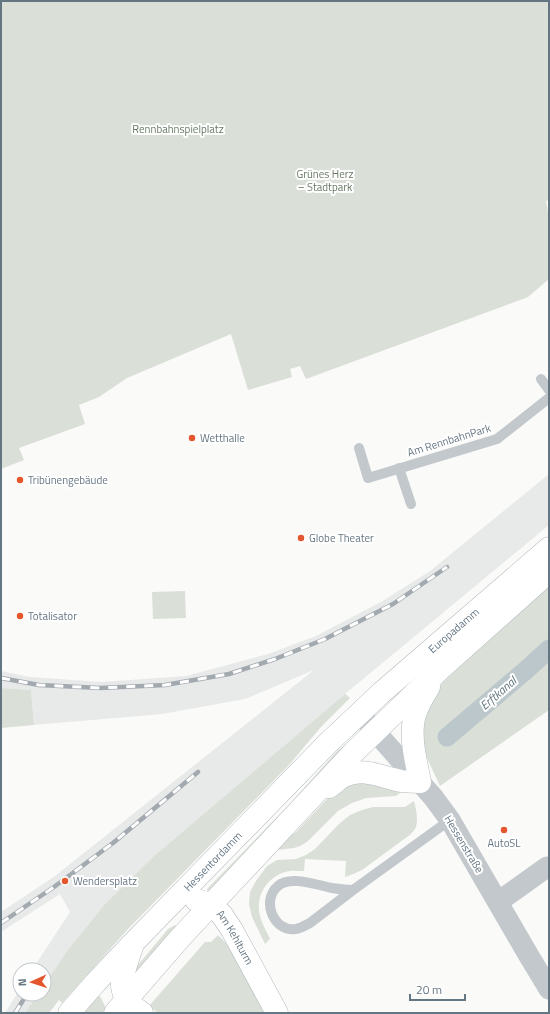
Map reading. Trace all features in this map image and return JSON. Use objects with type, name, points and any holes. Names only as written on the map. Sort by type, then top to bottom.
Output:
[{"type":"main road","name":"Europadamm","points":[[359,713],[549,548]]},
{"type":"main road","name":"Europadamm","points":[[375,731],[439,670],[549,572]]},
{"type":"main road","points":[[316,793],[331,786],[344,777],[355,773],[366,772],[401,780],[420,782],[413,725],[416,712],[422,698],[439,670]]},
{"type":"main road","name":"Hessentordamm","points":[[69,1013],[134,942],[359,713]]},
{"type":"main road","points":[[128,1009],[180,938],[375,731]]},
{"type":"main road","name":"Am Kehlturm","points":[[168,907],[189,900],[198,900],[211,904],[232,930],[277,1013]]},
{"type":"main road","points":[[128,1009],[122,990],[122,979],[134,942]]},
{"type":"street","name":"Hessenstraße","points":[[359,713],[433,797],[450,820],[549,989]]},
{"type":"street","points":[[498,902],[547,867]]},
{"type":"lane","points":[[541,379],[549,390]]},
{"type":"lane","name":"Am RennbahnPark","points":[[359,448],[368,478],[497,439],[549,398]]},
{"type":"lane","points":[[399,468],[411,504]]},
{"type":"lane","points":[[353,890],[286,881],[279,884],[270,898],[272,915],[276,922],[288,928],[295,929],[303,927],[450,820]]},
{"type":"shaded area","points":[[549,474],[549,525],[345,694],[154,856],[104,905],[67,951],[52,973],[52,962],[37,962],[70,912],[60,894],[1,932],[1,912],[55,876],[314,670],[245,699],[162,714],[34,725],[31,690],[1,688],[1,671],[30,677],[102,682],[186,676],[268,654],[316,636],[381,602],[430,571]]},
{"type":"shaded area","points":[[12,1002],[33,1002],[25,1013],[5,1013]]},
{"type":"green space","name":"Grünes Herz – Stadtpark","points":[[1,1],[549,1],[549,200],[546,201],[549,218],[549,279],[528,297],[306,379],[300,366],[290,369],[292,377],[248,390],[231,334],[127,378],[99,397],[79,405],[85,424],[19,448],[24,460],[1,469]]},
{"type":"green space","points":[[549,584],[549,642],[522,667],[443,732],[450,741],[549,658],[549,710],[440,786],[427,758],[423,740],[423,720],[428,703],[444,681]]},
{"type":"green space","points":[[185,591],[186,618],[153,619],[152,592]]},
{"type":"green space","points":[[1,688],[31,690],[34,725],[1,728]]},
{"type":"green space","points":[[345,694],[350,698],[321,727],[288,766],[128,929],[62,1003],[59,1000],[49,1013],[25,1013],[33,1002],[52,1002],[52,973],[67,951],[104,905],[154,856]]},
{"type":"green space","points":[[355,743],[208,893],[207,889],[290,804],[338,750],[345,745]]},
{"type":"green space","points":[[355,783],[398,787],[401,792],[396,796],[366,798],[352,803],[338,811],[307,842],[300,846],[277,850],[273,847],[296,832],[329,797],[340,789]]},
{"type":"green space","points":[[414,801],[417,819],[415,830],[362,870],[345,877],[346,861],[305,859],[304,871],[287,871],[272,879],[264,889],[259,902],[260,916],[270,939],[265,944],[252,917],[249,904],[250,892],[267,866],[277,860],[296,859],[306,855],[315,849],[339,824],[350,815],[373,807],[405,807]]},
{"type":"green space","points":[[175,925],[177,927],[131,978],[138,965],[168,929]]},
{"type":"green space","points":[[218,935],[229,946],[266,1013],[158,1013],[149,1006],[205,942],[211,942]]},
{"type":"green space","points":[[97,993],[108,1012],[80,1013]]},
{"type":"waterway","name":"Erftkanal","points":[[447,737],[549,649]]},
{"type":"railway","points":[[1,678],[39,685],[100,688],[165,685],[229,674],[275,659],[325,639],[393,604],[447,567]]},
{"type":"railway","points":[[1,923],[54,887],[113,843],[198,772]]},
{"type":"railway","points":[[15,1013],[22,1002]]},
{"type":"place","name":"Wetthalle","points":[[192,438]]},
{"type":"place","name":"Tribünengebäude","points":[[20,480]]},
{"type":"place","name":"Globe Theater","points":[[301,538]]},
{"type":"place","name":"Totalisator","points":[[20,616]]},
{"type":"place","name":"AutoSL","points":[[504,830]]},
{"type":"place","name":"Wendersplatz","points":[[65,881]]},
{"type":"park label","name":"Rennbahnspielplatz","points":[[178,129]]}]
